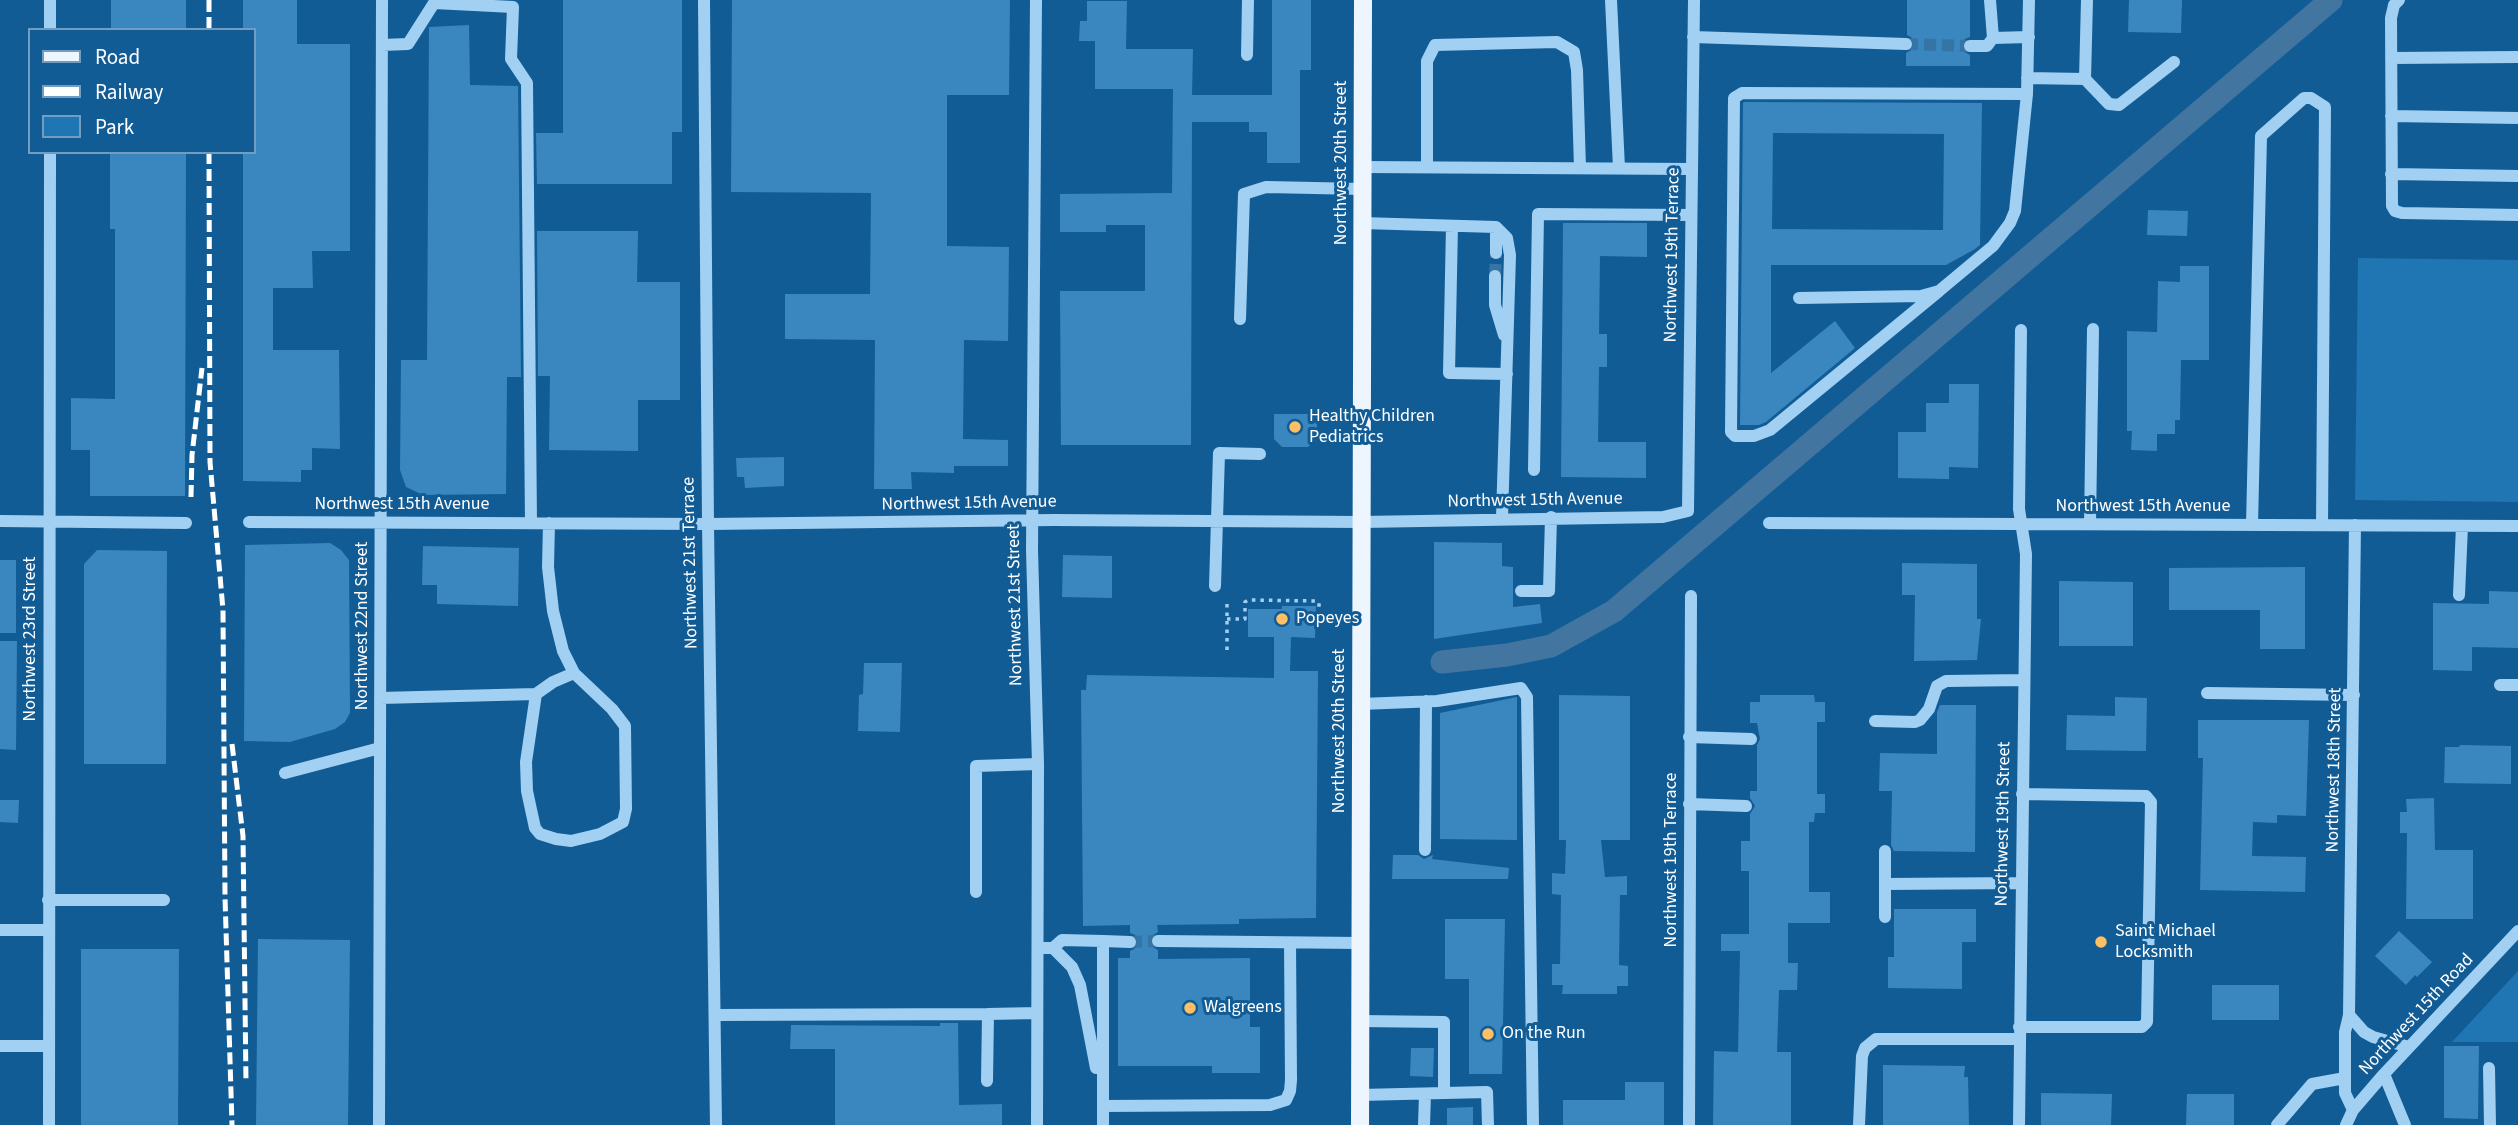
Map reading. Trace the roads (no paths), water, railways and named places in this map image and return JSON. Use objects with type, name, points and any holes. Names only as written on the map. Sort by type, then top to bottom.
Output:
[{"type":"main road","name":"Northwest 20th Street","points":[[1360,1125],[1363,0]]},
{"type":"street","points":[[50,0],[50,28]]},
{"type":"street","name":"Northwest 22nd Street","points":[[379,1125],[382,0]]},
{"type":"street","name":"Northwest 21st Terrace","points":[[704,0],[716,1125]]},
{"type":"street","name":"Northwest 21st Street","points":[[1035,0],[1033,521],[1034,686],[1038,764],[1037,1125]]},
{"type":"street","points":[[1247,55],[1248,0]]},
{"type":"street","points":[[1611,0],[1619,168]]},
{"type":"street","name":"Northwest 19th Terrace","points":[[1688,511],[1694,0]]},
{"type":"street","points":[[1970,46],[1987,46],[1993,38],[1990,0]]},
{"type":"street","points":[[2027,94],[1742,93],[1734,98],[1731,432],[1735,436],[1754,436],[1770,430],[1993,246],[2010,223],[2015,211],[2027,94],[2028,0]]},
{"type":"street","points":[[2085,79],[2087,0]]},
{"type":"street","points":[[2399,0],[2394,5],[2391,18],[2390,199],[2395,211],[2518,215]]},
{"type":"street","points":[[382,46],[408,44],[434,3],[513,7],[511,59],[527,83],[531,523]]},
{"type":"street","points":[[1693,37],[1906,44]]},
{"type":"street","points":[[1993,38],[2028,37]]},
{"type":"street","points":[[1427,167],[1427,61],[1435,45],[1557,42],[1574,52],[1580,168]]},
{"type":"street","points":[[2391,58],[2518,57]]},
{"type":"street","points":[[2027,78],[2085,79],[2109,104],[2119,105],[2174,62]]},
{"type":"street","points":[[2252,525],[2261,135],[2304,98],[2311,98],[2325,107],[2322,525]]},
{"type":"street","points":[[2391,116],[2518,118]]},
{"type":"street","name":"Northwest 23rd Street","points":[[49,1125],[50,154]]},
{"type":"street","points":[[1363,167],[1691,169]]},
{"type":"street","points":[[2391,174],[2518,176]]},
{"type":"street","points":[[1240,319],[1244,194],[1266,187],[1363,189]]},
{"type":"street","points":[[1534,470],[1538,214],[1690,215]]},
{"type":"street","points":[[1362,223],[1496,227],[1507,238],[1510,255],[1502,518]]},
{"type":"street","points":[[1452,226],[1449,373],[1507,374]]},
{"type":"street","points":[[1496,227],[1496,253]]},
{"type":"street","points":[[1495,276],[1495,305],[1507,346]]},
{"type":"street","points":[[1799,298],[1922,296],[1939,291]]},
{"type":"street","points":[[2090,524],[2093,329]]},
{"type":"street","name":"Northwest 19th Street","points":[[2019,1125],[2026,545],[2019,509],[2021,330]]},
{"type":"street","points":[[1215,586],[1219,453],[1260,454]]},
{"type":"street","name":"Northwest 15th Avenue","points":[[249,522],[1362,522],[1663,517],[1688,511]]},
{"type":"street","points":[[1521,591],[1549,591],[1551,517]]},
{"type":"street","points":[[0,520],[186,523]]},
{"type":"street","points":[[536,694],[526,762],[527,791],[535,828],[540,834],[571,841],[614,829],[623,822],[626,809],[625,726],[612,709],[574,673],[564,651],[553,611],[548,567],[550,523]]},
{"type":"street","name":"Northwest 15th Avenue","points":[[1769,523],[2518,526]]},
{"type":"street","name":"Northwest 18th Street","points":[[2353,1110],[2345,1093],[2345,1032],[2348,1014],[2355,525]]},
{"type":"street","points":[[2459,594],[2462,526]]},
{"type":"street","name":"Northwest 19th Terrace","points":[[1689,1125],[1691,596]]},
{"type":"street","points":[[380,698],[536,694],[553,682],[574,673]]},
{"type":"street","points":[[1875,721],[1920,720],[1929,709],[1937,686],[1946,681],[2024,680]]},
{"type":"street","points":[[2500,685],[2518,685]]},
{"type":"street","points":[[1361,704],[1426,701],[1521,688],[1527,697],[1533,1125]]},
{"type":"street","points":[[2207,693],[2354,695]]},
{"type":"street","points":[[1425,850],[1426,701]]},
{"type":"street","points":[[1689,737],[1751,739]]},
{"type":"street","points":[[285,773],[380,748]]},
{"type":"street","points":[[976,892],[976,766],[1038,764]]},
{"type":"street","points":[[1859,1125],[1862,1056],[1865,1048],[1876,1039],[2142,1027],[2147,1022],[2151,802],[2146,796],[2022,794]]},
{"type":"street","points":[[1689,804],[1746,806]]},
{"type":"street","points":[[1885,851],[1885,917]]},
{"type":"street","points":[[1885,884],[2021,883]]},
{"type":"street","points":[[48,900],[164,900]]},
{"type":"street","points":[[0,930],[48,930]]},
{"type":"street","name":"Northwest 15th Road","points":[[2346,1125],[2353,1110],[2384,1074],[2518,931]]},
{"type":"street","points":[[1038,948],[1053,948],[1062,940],[1130,942]]},
{"type":"street","points":[[1103,942],[1103,1125]]},
{"type":"street","points":[[1158,942],[1360,943]]},
{"type":"street","points":[[1103,1106],[1270,1105],[1286,1100],[1290,1091],[1290,943]]},
{"type":"street","points":[[1053,948],[1072,967],[1080,985],[1087,1008],[1103,1106]]},
{"type":"street","points":[[715,1015],[1037,1013]]},
{"type":"street","points":[[987,1082],[988,1014]]},
{"type":"street","points":[[2348,1014],[2364,1032],[2373,1037],[2409,1047]]},
{"type":"street","points":[[1360,1021],[1444,1021],[1444,1093]]},
{"type":"street","points":[[0,1046],[48,1046]]},
{"type":"street","points":[[2489,1068],[2490,1125]]},
{"type":"street","points":[[2384,1074],[2405,1125]]},
{"type":"street","points":[[2277,1125],[2312,1084],[2345,1078]]},
{"type":"street","points":[[1360,1095],[1487,1093],[1488,1125]]},
{"type":"street","points":[[1424,1125],[1425,1094]]},
{"type":"waterway","points":[[1442,662],[1507,655],[1551,646],[1614,611],[2331,0]]},
{"type":"tunnel","points":[[1906,44],[1970,46]]},
{"type":"tunnel","points":[[1495,276],[1496,253]]},
{"type":"tunnel","points":[[1130,942],[1158,941]]},
{"type":"railway","points":[[209,0],[209,28]]},
{"type":"railway","points":[[209,154],[210,462],[223,610],[225,897],[232,1125]]},
{"type":"railway","points":[[191,497],[192,455],[202,368]]},
{"type":"railway","points":[[232,744],[243,836],[246,1083]]},
{"type":"place","name":"Healthy Children Pediatrics","points":[[1295,427]]},
{"type":"place","name":"Popeyes","points":[[1282,619]]},
{"type":"place","name":"Saint Michael Locksmith","points":[[2101,942]]},
{"type":"place","name":"Walgreens","points":[[1190,1008]]},
{"type":"place","name":"On the Run","points":[[1488,1034]]}]
